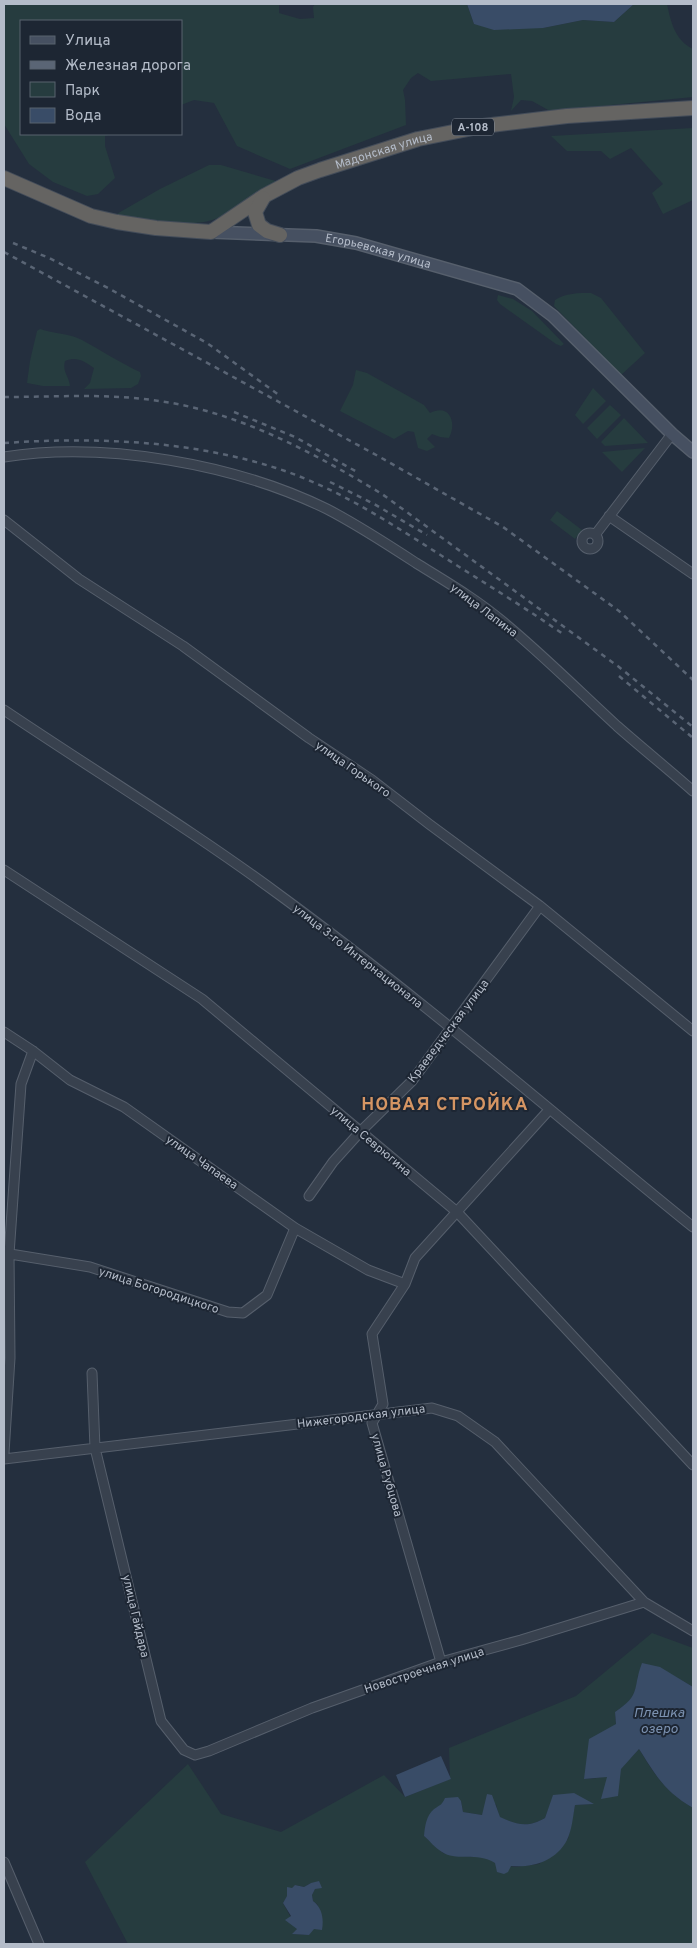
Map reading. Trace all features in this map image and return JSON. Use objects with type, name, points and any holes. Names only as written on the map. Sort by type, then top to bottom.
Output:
[{"type":"highway","name":"Мадонская улица","points":[[211,232],[264,196],[298,178],[401,144],[483,126],[567,116],[693,108]]},
{"type":"highway","name":"Егорьевская улица","points":[[4,178],[91,216],[156,228],[211,232]]},
{"type":"highway","points":[[264,196],[255,212],[259,225],[267,231],[280,235]]},
{"type":"main road","name":"Егорьевская улица","points":[[211,232],[316,236],[356,243],[517,289],[553,316],[672,434],[693,452]]},
{"type":"street","points":[[595,535],[672,434]]},
{"type":"street","name":"улица Лапина","points":[[4,457],[36,452],[146,457],[210,469],[272,487],[327,509],[440,578],[501,620],[620,728],[693,791]]},
{"type":"street","points":[[609,516],[693,574]]},
{"type":"street","name":"улица Горького","points":[[4,520],[79,579],[183,646],[309,738],[372,780],[540,906],[693,1031]]},
{"type":"street","name":"улица 3-го Интернационала","points":[[4,710],[146,802],[281,896],[452,1028],[693,1227]]},
{"type":"street","name":"улица Севрюгина","points":[[4,870],[202,999],[457,1212],[693,1465]]},
{"type":"street","name":"Краеведческая улица","points":[[309,1196],[333,1162],[360,1132],[412,1081],[540,906]]},
{"type":"street","name":"улица Чапаева","points":[[4,1032],[33,1051],[70,1080],[124,1106],[295,1228],[368,1270],[405,1284]]},
{"type":"street","points":[[4,1453],[10,1358],[6,1253],[21,1084],[33,1051]]},
{"type":"street","name":"улица Рубцова","points":[[441,1662],[372,1423],[383,1404],[372,1334],[405,1284],[415,1258],[549,1110]]},
{"type":"street","name":"улица Богородицкого","points":[[6,1253],[90,1267],[228,1312],[244,1313],[267,1295],[295,1228]]},
{"type":"street","name":"улица Гайдара","points":[[92,1373],[95,1448],[161,1721],[184,1750],[195,1755],[209,1751]]},
{"type":"street","name":"Нижегородская улица","points":[[4,1459],[432,1408],[458,1416],[495,1442],[644,1602],[693,1631]]},
{"type":"street","name":"Новостроечная улица","points":[[209,1751],[312,1708],[441,1662],[522,1640],[644,1602]]},
{"type":"street","points":[[4,1862],[38,1944]]},
{"type":"green space","points":[[4,4],[279,4],[279,13],[300,19],[314,18],[313,7],[315,4],[467,4],[474,24],[543,28],[583,20],[614,22],[634,4],[667,4],[672,24],[678,36],[693,49],[693,97],[550,111],[532,101],[521,100],[511,111],[514,97],[511,74],[431,81],[418,73],[411,78],[403,90],[406,125],[290,169],[237,146],[214,103],[194,100],[182,105],[182,20],[20,20],[20,135],[108,135],[105,136],[105,146],[115,178],[98,194],[87,196],[53,182],[29,164],[4,124]]},
{"type":"green space","points":[[693,128],[693,200],[663,214],[652,193],[663,184],[631,148],[610,159],[601,151],[567,151],[551,136]]},
{"type":"green space","points":[[209,165],[221,165],[279,182],[232,211],[204,222],[171,223],[115,215],[160,189]]},
{"type":"green space","points":[[591,293],[601,298],[645,353],[621,375],[554,306],[555,300],[563,296]]},
{"type":"green space","points":[[498,295],[513,299],[532,311],[564,344],[561,346],[556,344],[500,304],[497,300]]},
{"type":"green space","points":[[40,329],[77,338],[140,372],[141,376],[138,384],[131,388],[84,389],[90,383],[94,368],[84,361],[77,359],[65,361],[65,371],[70,386],[43,386],[27,383],[37,331]]},
{"type":"green space","points":[[356,370],[367,373],[424,405],[430,413],[443,411],[447,413],[452,421],[449,438],[432,434],[427,439],[435,447],[427,451],[418,448],[414,432],[408,431],[394,439],[340,411],[353,385]]},
{"type":"green space","points":[[593,388],[606,401],[583,424],[575,415]]},
{"type":"green space","points":[[610,405],[621,415],[597,439],[587,428]]},
{"type":"green space","points":[[624,418],[648,443],[605,446],[601,442]]},
{"type":"green space","points":[[645,448],[622,472],[602,452]]},
{"type":"green space","points":[[557,511],[582,530],[575,539],[550,520]]},
{"type":"green space","points":[[652,1633],[693,1648],[693,1687],[674,1676],[638,1675],[632,1697],[615,1712],[616,1724],[584,1779],[609,1775],[627,1762],[639,1749],[662,1783],[675,1796],[693,1808],[693,1944],[128,1944],[85,1862],[188,1764],[221,1814],[281,1832],[384,1775],[405,1797],[450,1779],[449,1748],[576,1696]],"holes":[[[554,1795],[593,1804],[575,1805],[568,1839],[539,1864],[515,1867],[495,1863],[486,1857],[455,1856],[443,1853],[424,1836],[433,1810],[442,1805],[461,1801],[463,1812],[482,1815],[496,1804],[499,1817],[511,1822],[528,1824],[545,1818]],[[311,1883],[315,1889],[312,1895],[313,1901],[318,1905],[309,1935],[293,1934],[297,1929],[283,1903],[295,1885],[304,1887]]]},
{"type":"water","points":[[467,4],[634,4],[614,22],[583,20],[543,28],[494,30],[474,24]]},
{"type":"water","name":"Плешка озеро","points":[[642,1663],[660,1667],[693,1687],[693,1808],[668,1789],[639,1749],[621,1769],[618,1796],[601,1799],[607,1777],[584,1779],[589,1739],[616,1724],[615,1712],[624,1706],[633,1695]]},
{"type":"water","points":[[441,1756],[451,1779],[405,1797],[396,1775]]},
{"type":"water","points":[[574,1793],[594,1804],[575,1805],[567,1840],[557,1853],[543,1862],[527,1866],[511,1866],[508,1872],[504,1874],[497,1872],[495,1863],[488,1859],[448,1855],[437,1849],[424,1836],[425,1825],[429,1815],[442,1804],[445,1798],[458,1797],[461,1801],[463,1812],[482,1815],[487,1794],[492,1795],[500,1817],[512,1822],[528,1824],[545,1818],[553,1795]]},
{"type":"water","points":[[319,1881],[322,1888],[315,1889],[312,1895],[313,1901],[322,1914],[322,1930],[314,1929],[309,1935],[292,1934],[297,1929],[285,1920],[291,1916],[283,1903],[287,1896],[287,1887],[292,1888],[295,1885],[304,1887]]},
{"type":"railway","points":[[13,243],[49,258],[108,288],[207,343],[279,395]]},
{"type":"railway","points":[[4,252],[378,456],[503,527],[619,611],[693,680]]},
{"type":"railway","points":[[4,397],[101,396],[159,401],[189,406],[247,424],[303,449],[382,494],[619,667],[693,727]]},
{"type":"railway","points":[[234,412],[295,437],[357,472]]},
{"type":"railway","points":[[4,443],[73,440],[175,446],[209,451],[276,468],[320,485],[362,507],[403,531],[563,634]]},
{"type":"railway","points":[[330,482],[374,504],[427,535]]},
{"type":"railway","points":[[619,676],[693,738]]},
{"type":"district","name":"НОВАЯ СТРОЙКА","points":[[445,1104]]}]
